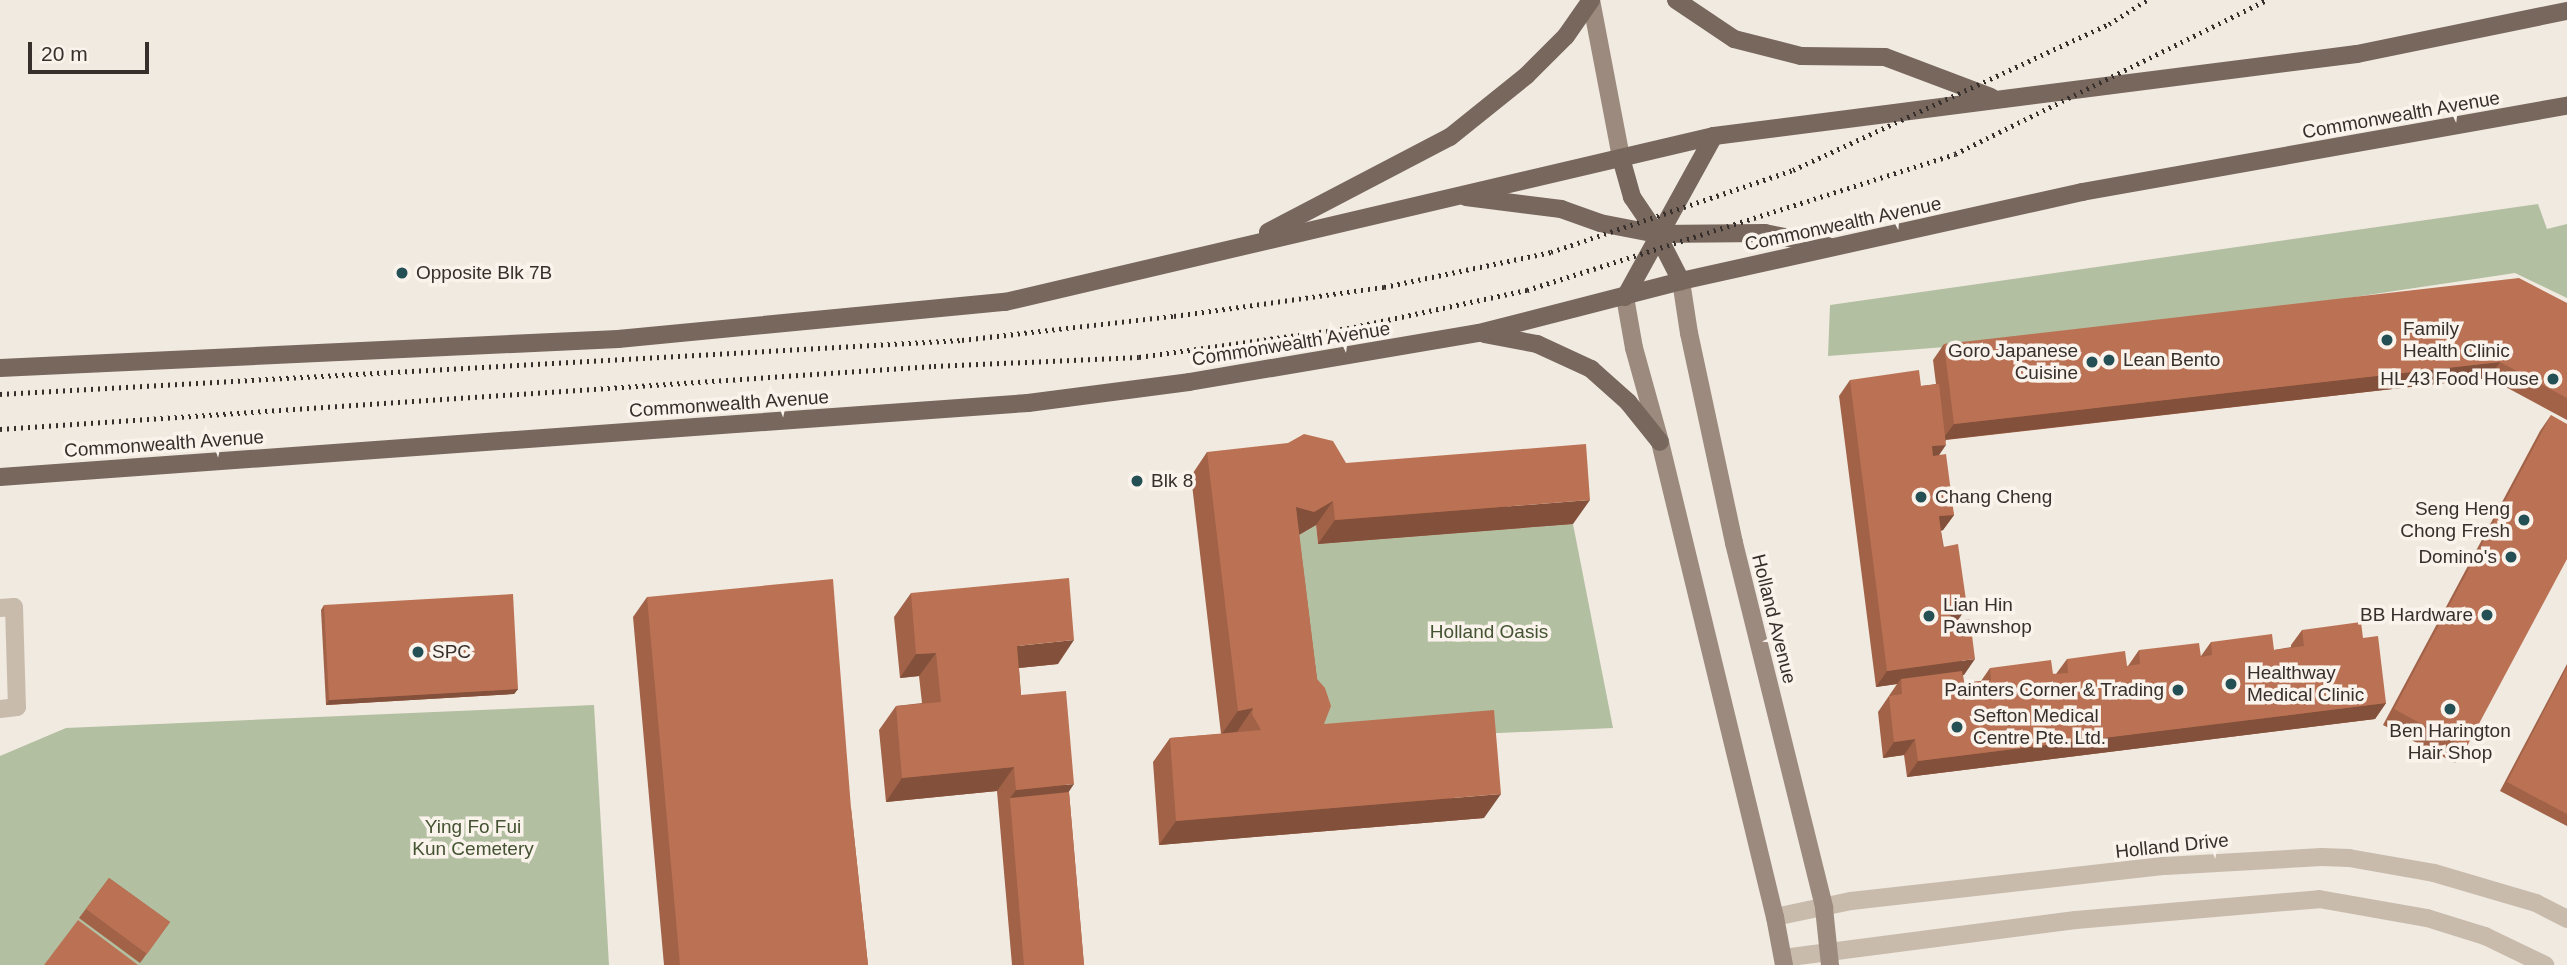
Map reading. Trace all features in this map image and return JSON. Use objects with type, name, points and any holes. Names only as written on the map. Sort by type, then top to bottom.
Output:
[{"type":"main road","points":[[1243,245],[1450,137],[1527,75],[1566,36],[1591,0]]},
{"type":"main road","points":[[1676,0],[1734,39],[1801,56],[1885,57],[1995,98]]},
{"type":"main road","points":[[0,368],[618,339],[1005,302],[1452,195],[1714,136],[1995,98],[2357,54],[2567,11]]},
{"type":"main road","name":"Commonwealth Avenue","points":[[0,477],[1028,404],[1189,382],[1479,333],[1681,281],[2082,192],[2567,106]]},
{"type":"main road","points":[[1625,297],[1657,234],[1714,136]]},
{"type":"main road","points":[[1620,158],[1632,197],[1657,234],[1681,281]]},
{"type":"main road","points":[[1452,195],[1561,209],[1600,223],[1657,234],[1765,233],[1835,248]]},
{"type":"main road","points":[[1479,333],[1536,345],[1591,369],[1628,402],[1660,442]]},
{"type":"street","points":[[1591,0],[1620,158]]},
{"type":"street","name":"Holland Avenue","points":[[1681,281],[1689,333],[1734,543],[1824,908],[1830,958]]},
{"type":"street","points":[[1625,297],[1634,348],[1660,442],[1714,672],[1776,917],[1784,961],[1830,958],[2076,920],[2319,900],[2427,918],[2485,936],[2545,965]]},
{"type":"street","points":[[0,608],[14,607],[16,707],[0,709]]},
{"type":"street","name":"Holland Drive","points":[[1776,917],[1859,900],[2165,866],[2322,857],[2349,858],[2434,873],[2536,902],[2567,919]]},
{"type":"green space","points":[[2538,204],[2547,229],[2567,224],[2567,298],[2515,273],[2101,335],[1828,356],[1830,305]]},
{"type":"green space","name":"Holland Oasis","points":[[1573,524],[1613,728],[1477,734],[1308,748],[1297,536],[1316,525],[1318,544]]},
{"type":"green space","name":"Ying Fo Fui Kun Cemetery","points":[[594,705],[609,965],[0,965],[0,756],[66,728]]},
{"type":"building","points":[[2519,278],[2567,303],[2567,398],[2500,362],[1954,424],[1944,344]]},
{"type":"building","points":[[1919,370],[1921,386],[1939,384],[1946,445],[1932,446],[1933,456],[1946,454],[1954,515],[1939,516],[1943,547],[1958,544],[1967,607],[1950,609],[1951,622],[1970,619],[1975,659],[1887,671],[1850,380]]},
{"type":"building","points":[[2551,415],[2567,424],[2567,559],[2466,748],[2394,709]]},
{"type":"building","points":[[1304,434],[1333,441],[1346,463],[1586,444],[1590,500],[1335,520],[1333,501],[1314,512],[1296,507],[1317,679],[1325,688],[1331,706],[1324,724],[1494,710],[1501,794],[1176,821],[1170,738],[1261,730],[1252,714],[1253,708],[1238,711],[1207,452],[1288,443]]},
{"type":"building","points":[[1069,578],[1074,640],[1017,646],[1021,695],[1066,691],[1074,784],[1016,790],[1014,767],[902,778],[896,706],[941,702],[936,653],[916,654],[911,593]]},
{"type":"building","points":[[833,579],[851,808],[868,965],[680,965],[647,597]]},
{"type":"building","name":"SPC","points":[[513,594],[518,689],[329,700],[324,605]]},
{"type":"building","points":[[2361,622],[2363,638],[2378,636],[2386,703],[1918,761],[1915,739],[1894,742],[1889,696],[1902,694],[1901,679],[1962,671],[1964,683],[1991,680],[1990,668],[2051,660],[2053,674],[2068,673],[2067,659],[2125,651],[2127,666],[2140,664],[2139,650],[2199,643],[2201,657],[2212,655],[2211,642],[2272,634],[2274,650],[2304,646],[2302,630]]},
{"type":"building","points":[[2567,667],[2567,814],[2507,782]]},
{"type":"building","points":[[1069,792],[1084,965],[1024,965],[1010,798]]},
{"type":"building","points":[[109,878],[170,922],[147,954],[86,909]]},
{"type":"building","points":[[78,920],[138,965],[44,965]]},
{"type":"railway","points":[[0,394],[962,340],[1174,316],[1384,287],[1551,252],[1793,170],[2109,24],[2147,0]]},
{"type":"railway","points":[[0,429],[934,366],[1139,357],[1354,327],[1527,290],[1955,154],[2266,0]]},
{"type":"place","name":"Opposite Blk 7B","points":[[402,273]]},
{"type":"place","name":"Family Health Clinic","points":[[2387,340]]},
{"type":"place","name":"Lean Bento","points":[[2109,360]]},
{"type":"place","name":"Goro Japanese Cuisine","points":[[2092,362]]},
{"type":"place","name":"HL 43 Food House","points":[[2553,379]]},
{"type":"place","name":"Blk 8","points":[[1137,481]]},
{"type":"place","name":"Chang Cheng","points":[[1921,497]]},
{"type":"place","name":"Seng Heng Chong Fresh","points":[[2524,520]]},
{"type":"place","name":"Domino's","points":[[2511,557]]},
{"type":"place","name":"BB Hardware","points":[[2487,615]]},
{"type":"place","name":"Lian Hin Pawnshop","points":[[1929,616]]},
{"type":"place","name":"SPC","points":[[418,652]]},
{"type":"place","name":"Healthway Medical Clinic","points":[[2231,684]]},
{"type":"place","name":"Painters Corner & Trading","points":[[2178,690]]},
{"type":"place","name":"Ben Harington Hair Shop","points":[[2450,709]]},
{"type":"place","name":"Sefton Medical Centre Pte. Ltd.","points":[[1957,727]]}]
